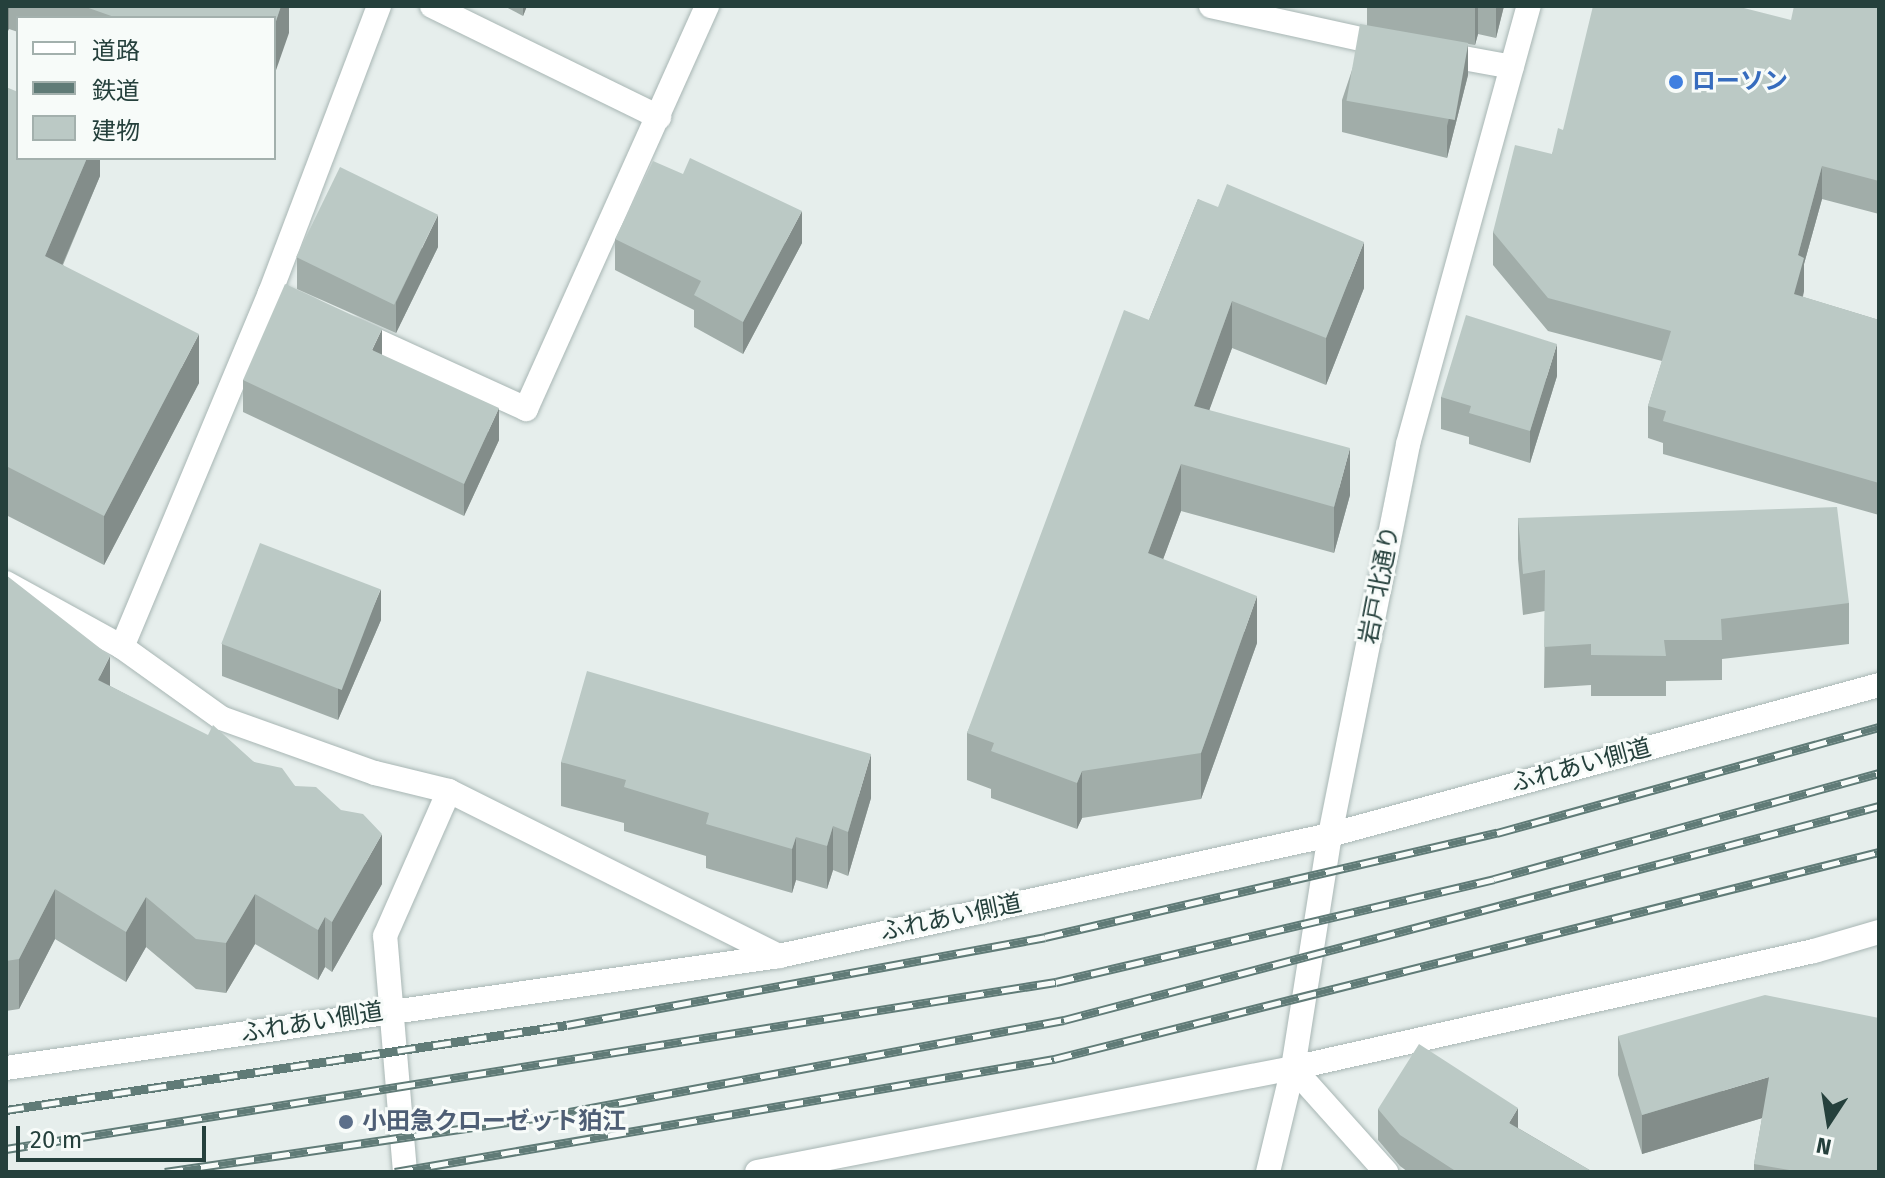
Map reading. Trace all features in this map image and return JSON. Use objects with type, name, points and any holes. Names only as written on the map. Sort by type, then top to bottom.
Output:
[{"type":"street","points":[[122,647],[270,293],[379,6]]},
{"type":"street","points":[[432,6],[659,117]]},
{"type":"street","points":[[270,293],[526,409],[707,6]]},
{"type":"street","points":[[1211,6],[1322,34],[1512,67]]},
{"type":"street","name":"岩戸北通り","points":[[1268,1172],[1293,1068],[1330,835],[1408,444],[1529,6]]},
{"type":"street","points":[[6,583],[122,647],[221,718],[375,773],[449,791],[779,956]]},
{"type":"street","name":"ふれあい側道","points":[[6,1068],[779,956],[1330,835],[1879,685]]},
{"type":"street","points":[[405,1172],[388,1011],[385,936],[449,791]]},
{"type":"street","points":[[757,1172],[1293,1068],[1814,951],[1879,932]]},
{"type":"street","points":[[1293,1068],[1386,1172]]},
{"type":"building","points":[[83,6],[281,6],[276,21],[276,16],[111,16]]},
{"type":"building","points":[[1593,6],[1736,6],[1791,20],[1794,6],[1879,6],[1879,181],[1822,166],[1798,255],[1804,258],[1794,294],[1879,320],[1879,483],[1663,421],[1666,411],[1648,406],[1671,331],[1548,298],[1493,232],[1515,145],[1552,154],[1558,128],[1563,130]]},
{"type":"building","points":[[1360,24],[1468,43],[1455,120],[1346,101]]},
{"type":"building","points":[[6,87],[16,91],[16,160],[86,160],[45,256],[199,334],[104,516],[6,466]]},
{"type":"building","points":[[690,158],[802,211],[743,322],[694,295],[701,281],[615,239],[653,161],[683,174]]},
{"type":"building","points":[[340,167],[438,215],[394,305],[296,257]]},
{"type":"building","points":[[1227,184],[1364,242],[1326,338],[1232,301],[1194,406],[1350,448],[1334,507],[1181,464],[1148,553],[1257,596],[1201,753],[1082,771],[1077,783],[991,751],[994,743],[967,733],[1124,310],[1149,320],[1198,199],[1218,207]]},
{"type":"building","points":[[285,284],[382,329],[372,350],[499,408],[464,484],[243,380]]},
{"type":"building","points":[[1466,315],[1557,344],[1530,431],[1469,413],[1471,406],[1441,397]]},
{"type":"building","points":[[1837,507],[1849,603],[1721,619],[1722,640],[1664,640],[1666,656],[1591,655],[1591,644],[1544,647],[1545,570],[1523,574],[1518,518]]},
{"type":"building","points":[[260,543],[380,589],[342,690],[221,644]]},
{"type":"building","points":[[6,575],[110,656],[98,680],[208,735],[213,725],[254,762],[282,768],[295,786],[316,787],[341,810],[363,814],[382,834],[332,922],[325,917],[318,930],[255,894],[226,943],[196,939],[146,897],[126,932],[55,889],[19,959],[6,961]]},
{"type":"building","points":[[587,671],[871,754],[848,832],[833,826],[827,846],[796,837],[792,849],[706,824],[709,813],[624,787],[626,780],[561,762]]},
{"type":"building","points":[[1765,995],[1879,1018],[1879,1172],[1801,1172],[1754,1164],[1769,1077],[1642,1115],[1618,1036]]},
{"type":"building","points":[[1419,1044],[1518,1108],[1509,1123],[1593,1172],[1457,1172],[1400,1135],[1378,1109]]},
{"type":"railway","points":[[6,1110],[567,1025],[1045,937],[1497,833],[1879,727]]},
{"type":"railway","points":[[6,1149],[1056,982],[1494,879],[1879,773]]},
{"type":"railway","points":[[165,1172],[548,1116],[1064,1020],[1879,806]]},
{"type":"railway","points":[[395,1172],[1054,1059],[1879,852]]},
{"type":"place","name":"ローソン","points":[[1676,82]]},
{"type":"place","name":"小田急クローゼット狛江","points":[[346,1122]]}]
